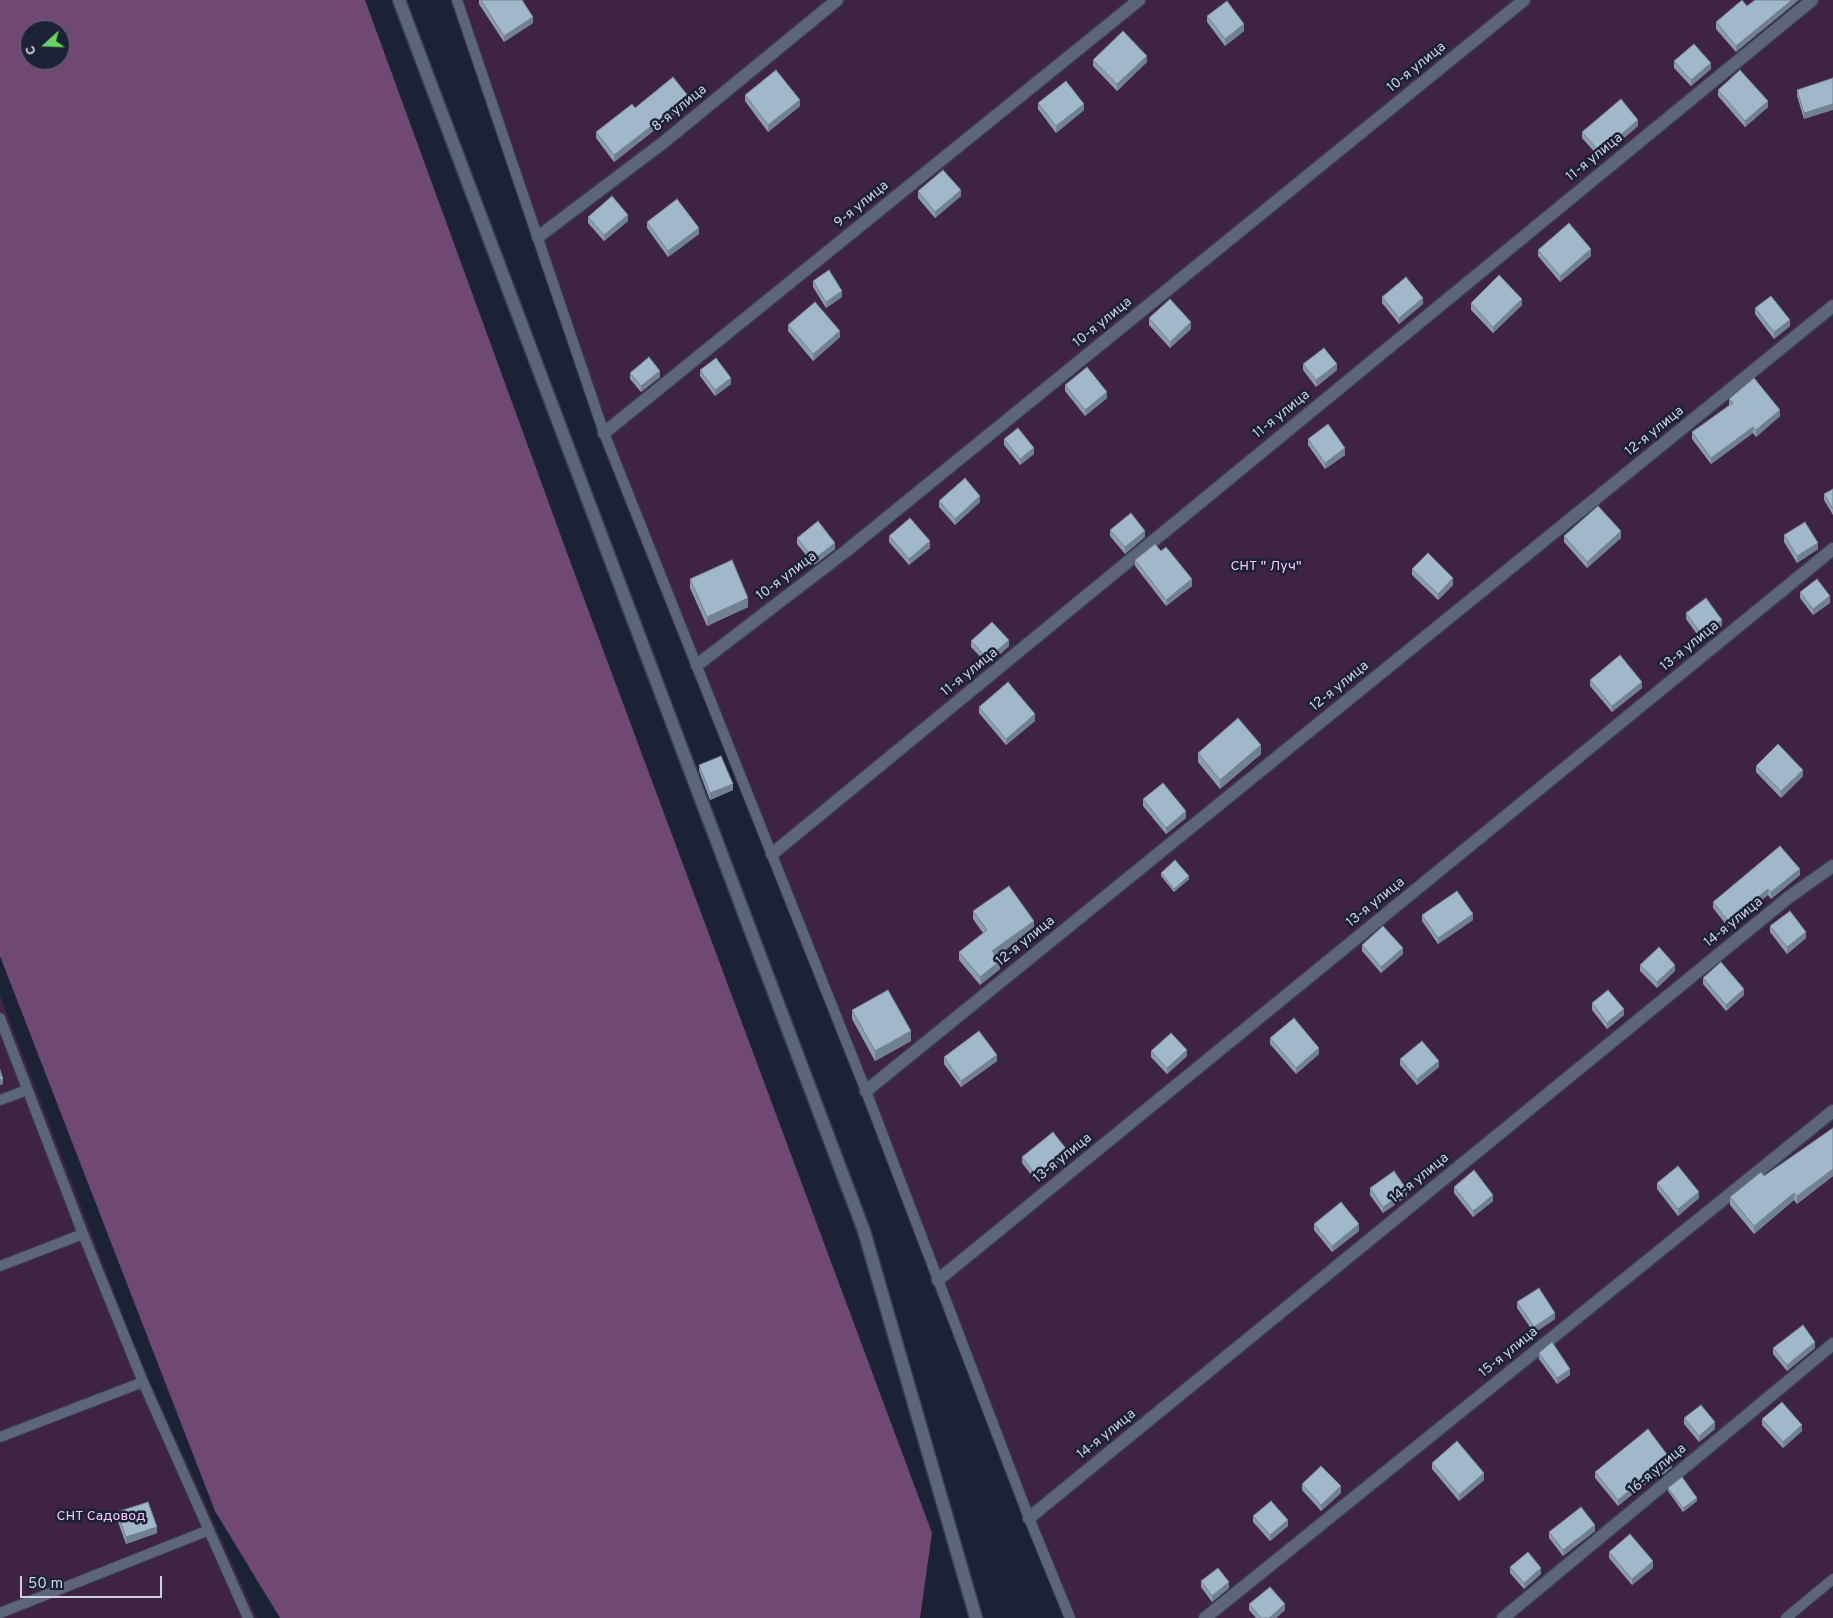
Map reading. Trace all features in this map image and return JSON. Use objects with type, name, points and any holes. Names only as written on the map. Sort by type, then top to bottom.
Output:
[{"type":"street","points":[[399,0],[864,1231],[976,1618]]},
{"type":"street","name":"8-я улица","points":[[538,237],[664,142],[837,0]]},
{"type":"street","name":"9-я улица","points":[[604,433],[1139,0]]},
{"type":"street","name":"10-я улица","points":[[696,665],[846,551],[1524,0]]},
{"type":"street","name":"11-я улица","points":[[772,854],[1812,0]]},
{"type":"street","name":"12-я улица","points":[[866,1091],[1833,306]]},
{"type":"street","name":"13-я улица","points":[[938,1280],[1833,549]]},
{"type":"street","name":"14-я улица","points":[[1029,1518],[1789,897],[1833,866]]},
{"type":"street","name":"15-я улица","points":[[1204,1618],[1833,1111]]},
{"type":"street","name":"16-я улица","points":[[1502,1618],[1833,1344]]},
{"type":"lane","points":[[457,0],[604,433],[866,1091],[1029,1518],[1070,1618]]},
{"type":"lane","points":[[0,1018],[82,1234],[144,1382],[248,1618]]},
{"type":"lane","points":[[0,1100],[27,1090]]},
{"type":"lane","points":[[0,1266],[82,1234]]},
{"type":"lane","points":[[0,1438],[144,1382]]},
{"type":"lane","points":[[0,1613],[209,1530]]},
{"type":"lane","points":[[1786,1618],[1833,1579]]},
{"type":"green space","name":"СНТ \" Луч\"","points":[[450,0],[1833,0],[1833,1618],[1064,1618],[969,1359],[602,431]]},
{"type":"green space","name":"СНТ Садовод","points":[[0,995],[139,1357],[257,1618],[0,1618]]},
{"type":"shaded area","points":[[0,0],[365,0],[570,561],[932,1533],[920,1618],[280,1618],[215,1511],[0,956]]},
{"type":"building","points":[[481,0],[522,0],[533,17],[504,36]]},
{"type":"building","points":[[1742,0],[1747,6],[1755,0],[1792,0],[1736,46],[1716,22]]},
{"type":"building","points":[[1227,1],[1244,24],[1225,39],[1207,16]]},
{"type":"building","points":[[1123,31],[1147,56],[1117,84],[1093,60]]},
{"type":"building","points":[[1694,44],[1711,63],[1691,80],[1674,61]]},
{"type":"building","points":[[776,70],[800,100],[768,125],[745,95]]},
{"type":"building","points":[[1740,70],[1768,101],[1745,121],[1718,90]]},
{"type":"building","points":[[673,77],[689,97],[614,155],[596,132],[632,104],[635,108]]},
{"type":"building","points":[[1833,78],[1833,104],[1804,113],[1797,90]]},
{"type":"building","points":[[1066,81],[1084,104],[1056,126],[1038,103]]},
{"type":"building","points":[[1621,99],[1638,120],[1600,152],[1582,132]]},
{"type":"building","points":[[943,170],[961,190],[935,212],[918,191]]},
{"type":"building","points":[[612,196],[628,215],[604,235],[588,217]]},
{"type":"building","points":[[677,199],[699,228],[668,251],[647,222]]},
{"type":"building","points":[[1569,223],[1591,249],[1560,276],[1538,250]]},
{"type":"building","points":[[829,270],[842,291],[826,302],[813,281]]},
{"type":"building","points":[[1499,275],[1522,299],[1493,327],[1471,303]]},
{"type":"building","points":[[1406,277],[1423,298],[1399,318],[1382,297]]},
{"type":"building","points":[[1771,296],[1790,320],[1774,332],[1755,308]]},
{"type":"building","points":[[1170,299],[1191,322],[1170,342],[1149,318]]},
{"type":"building","points":[[815,302],[840,331],[813,354],[788,325]]},
{"type":"building","points":[[1324,348],[1337,364],[1316,380],[1303,364]]},
{"type":"building","points":[[649,357],[660,371],[641,386],[630,373]]},
{"type":"building","points":[[716,358],[731,378],[715,390],[700,370]]},
{"type":"building","points":[[1087,367],[1107,392],[1085,410],[1065,385]]},
{"type":"building","points":[[1754,378],[1780,410],[1756,430],[1753,427],[1711,458],[1692,432],[1733,403],[1729,399]]},
{"type":"building","points":[[1328,424],[1345,448],[1325,463],[1308,439]]},
{"type":"building","points":[[1018,428],[1034,448],[1020,459],[1004,439]]},
{"type":"building","points":[[965,478],[980,496],[955,519],[939,501]]},
{"type":"building","points":[[1833,489],[1833,509],[1824,494]]},
{"type":"building","points":[[1598,506],[1621,531],[1587,562],[1564,536]]},
{"type":"building","points":[[1131,513],[1145,531],[1125,547],[1110,530]]},
{"type":"building","points":[[910,518],[930,541],[909,559],[889,536]]},
{"type":"building","points":[[818,521],[835,543],[814,559],[797,538]]},
{"type":"building","points":[[1805,522],[1818,543],[1797,556],[1784,535]]},
{"type":"building","points":[[1155,544],[1161,551],[1166,547],[1192,579],[1166,600],[1135,560]]},
{"type":"building","points":[[1428,553],[1453,578],[1438,594],[1412,569]]},
{"type":"building","points":[[732,560],[748,598],[707,617],[690,579]]},
{"type":"building","points":[[1817,579],[1830,596],[1813,609],[1800,592]]},
{"type":"building","points":[[1706,598],[1722,620],[1702,635],[1686,613]]},
{"type":"building","points":[[992,622],[1009,640],[988,659],[971,641]]},
{"type":"building","points":[[1620,655],[1642,682],[1612,706],[1590,680]]},
{"type":"building","points":[[1008,682],[1035,714],[1006,739],[979,707]]},
{"type":"building","points":[[1238,718],[1261,745],[1220,780],[1198,753]]},
{"type":"building","points":[[1778,744],[1803,770],[1781,791],[1756,766]]},
{"type":"building","points":[[721,756],[733,784],[710,793],[699,765]]},
{"type":"building","points":[[1163,783],[1186,811],[1166,828],[1143,799]]},
{"type":"building","points":[[1780,846],[1800,869],[1771,892],[1768,889],[1728,921],[1713,902]]},
{"type":"building","points":[[1175,860],[1189,876],[1174,889],[1161,873]]},
{"type":"building","points":[[1009,886],[1034,921],[992,951],[1000,961],[980,977],[959,952],[987,930],[973,911]]},
{"type":"building","points":[[1457,891],[1473,914],[1438,938],[1422,915]]},
{"type":"building","points":[[1790,911],[1806,932],[1787,947],[1770,926]]},
{"type":"building","points":[[1383,926],[1403,948],[1381,967],[1362,945]]},
{"type":"building","points":[[1659,947],[1675,965],[1657,982],[1640,965]]},
{"type":"building","points":[[1721,962],[1744,989],[1726,1005],[1703,978]]},
{"type":"building","points":[[888,990],[911,1031],[875,1051],[852,1010]]},
{"type":"building","points":[[1608,990],[1624,1009],[1607,1023],[1592,1003]]},
{"type":"building","points":[[1294,1018],[1319,1048],[1296,1068],[1270,1038]]},
{"type":"building","points":[[979,1031],[997,1055],[961,1081],[944,1057]]},
{"type":"building","points":[[1171,1033],[1187,1050],[1167,1068],[1151,1051]]},
{"type":"building","points":[[1422,1041],[1439,1061],[1417,1079],[1400,1059]]},
{"type":"building","points":[[1833,1128],[1833,1169],[1797,1196],[1794,1193],[1754,1226],[1730,1197],[1761,1172],[1764,1176]]},
{"type":"building","points":[[1053,1132],[1067,1150],[1036,1175],[1022,1157]]},
{"type":"building","points":[[1678,1166],[1699,1192],[1678,1209],[1657,1183]]},
{"type":"building","points":[[1474,1170],[1493,1195],[1473,1211],[1454,1187]]},
{"type":"building","points":[[1394,1171],[1407,1190],[1383,1207],[1370,1188]]},
{"type":"building","points":[[1341,1202],[1359,1224],[1332,1246],[1314,1224]]},
{"type":"building","points":[[1539,1288],[1555,1313],[1534,1327],[1517,1302]]},
{"type":"building","points":[[1803,1325],[1815,1342],[1787,1365],[1773,1348]]},
{"type":"building","points":[[1552,1342],[1570,1369],[1557,1378],[1539,1353]]},
{"type":"building","points":[[1782,1402],[1802,1425],[1783,1442],[1762,1419]]},
{"type":"building","points":[[1701,1405],[1715,1422],[1699,1436],[1684,1418]]},
{"type":"building","points":[[1648,1429],[1672,1461],[1659,1472],[1655,1470],[1618,1500],[1595,1472]]},
{"type":"building","points":[[1457,1441],[1484,1473],[1459,1495],[1432,1463]]},
{"type":"building","points":[[1321,1466],[1341,1486],[1321,1505],[1302,1484]]},
{"type":"building","points":[[1682,1477],[1697,1498],[1683,1508],[1668,1488]]},
{"type":"building","points":[[1271,1501],[1288,1520],[1270,1535],[1253,1516]]},
{"type":"building","points":[[148,1502],[157,1527],[126,1537],[117,1512]]},
{"type":"building","points":[[1581,1507],[1595,1525],[1563,1550],[1549,1532]]},
{"type":"building","points":[[1630,1534],[1653,1561],[1632,1579],[1609,1552]]},
{"type":"building","points":[[1528,1552],[1541,1568],[1524,1583],[1510,1567]]},
{"type":"building","points":[[1218,1568],[1229,1582],[1212,1596],[1201,1581]]},
{"type":"building","points":[[1270,1587],[1285,1604],[1269,1618],[1261,1618],[1249,1604]]}]
